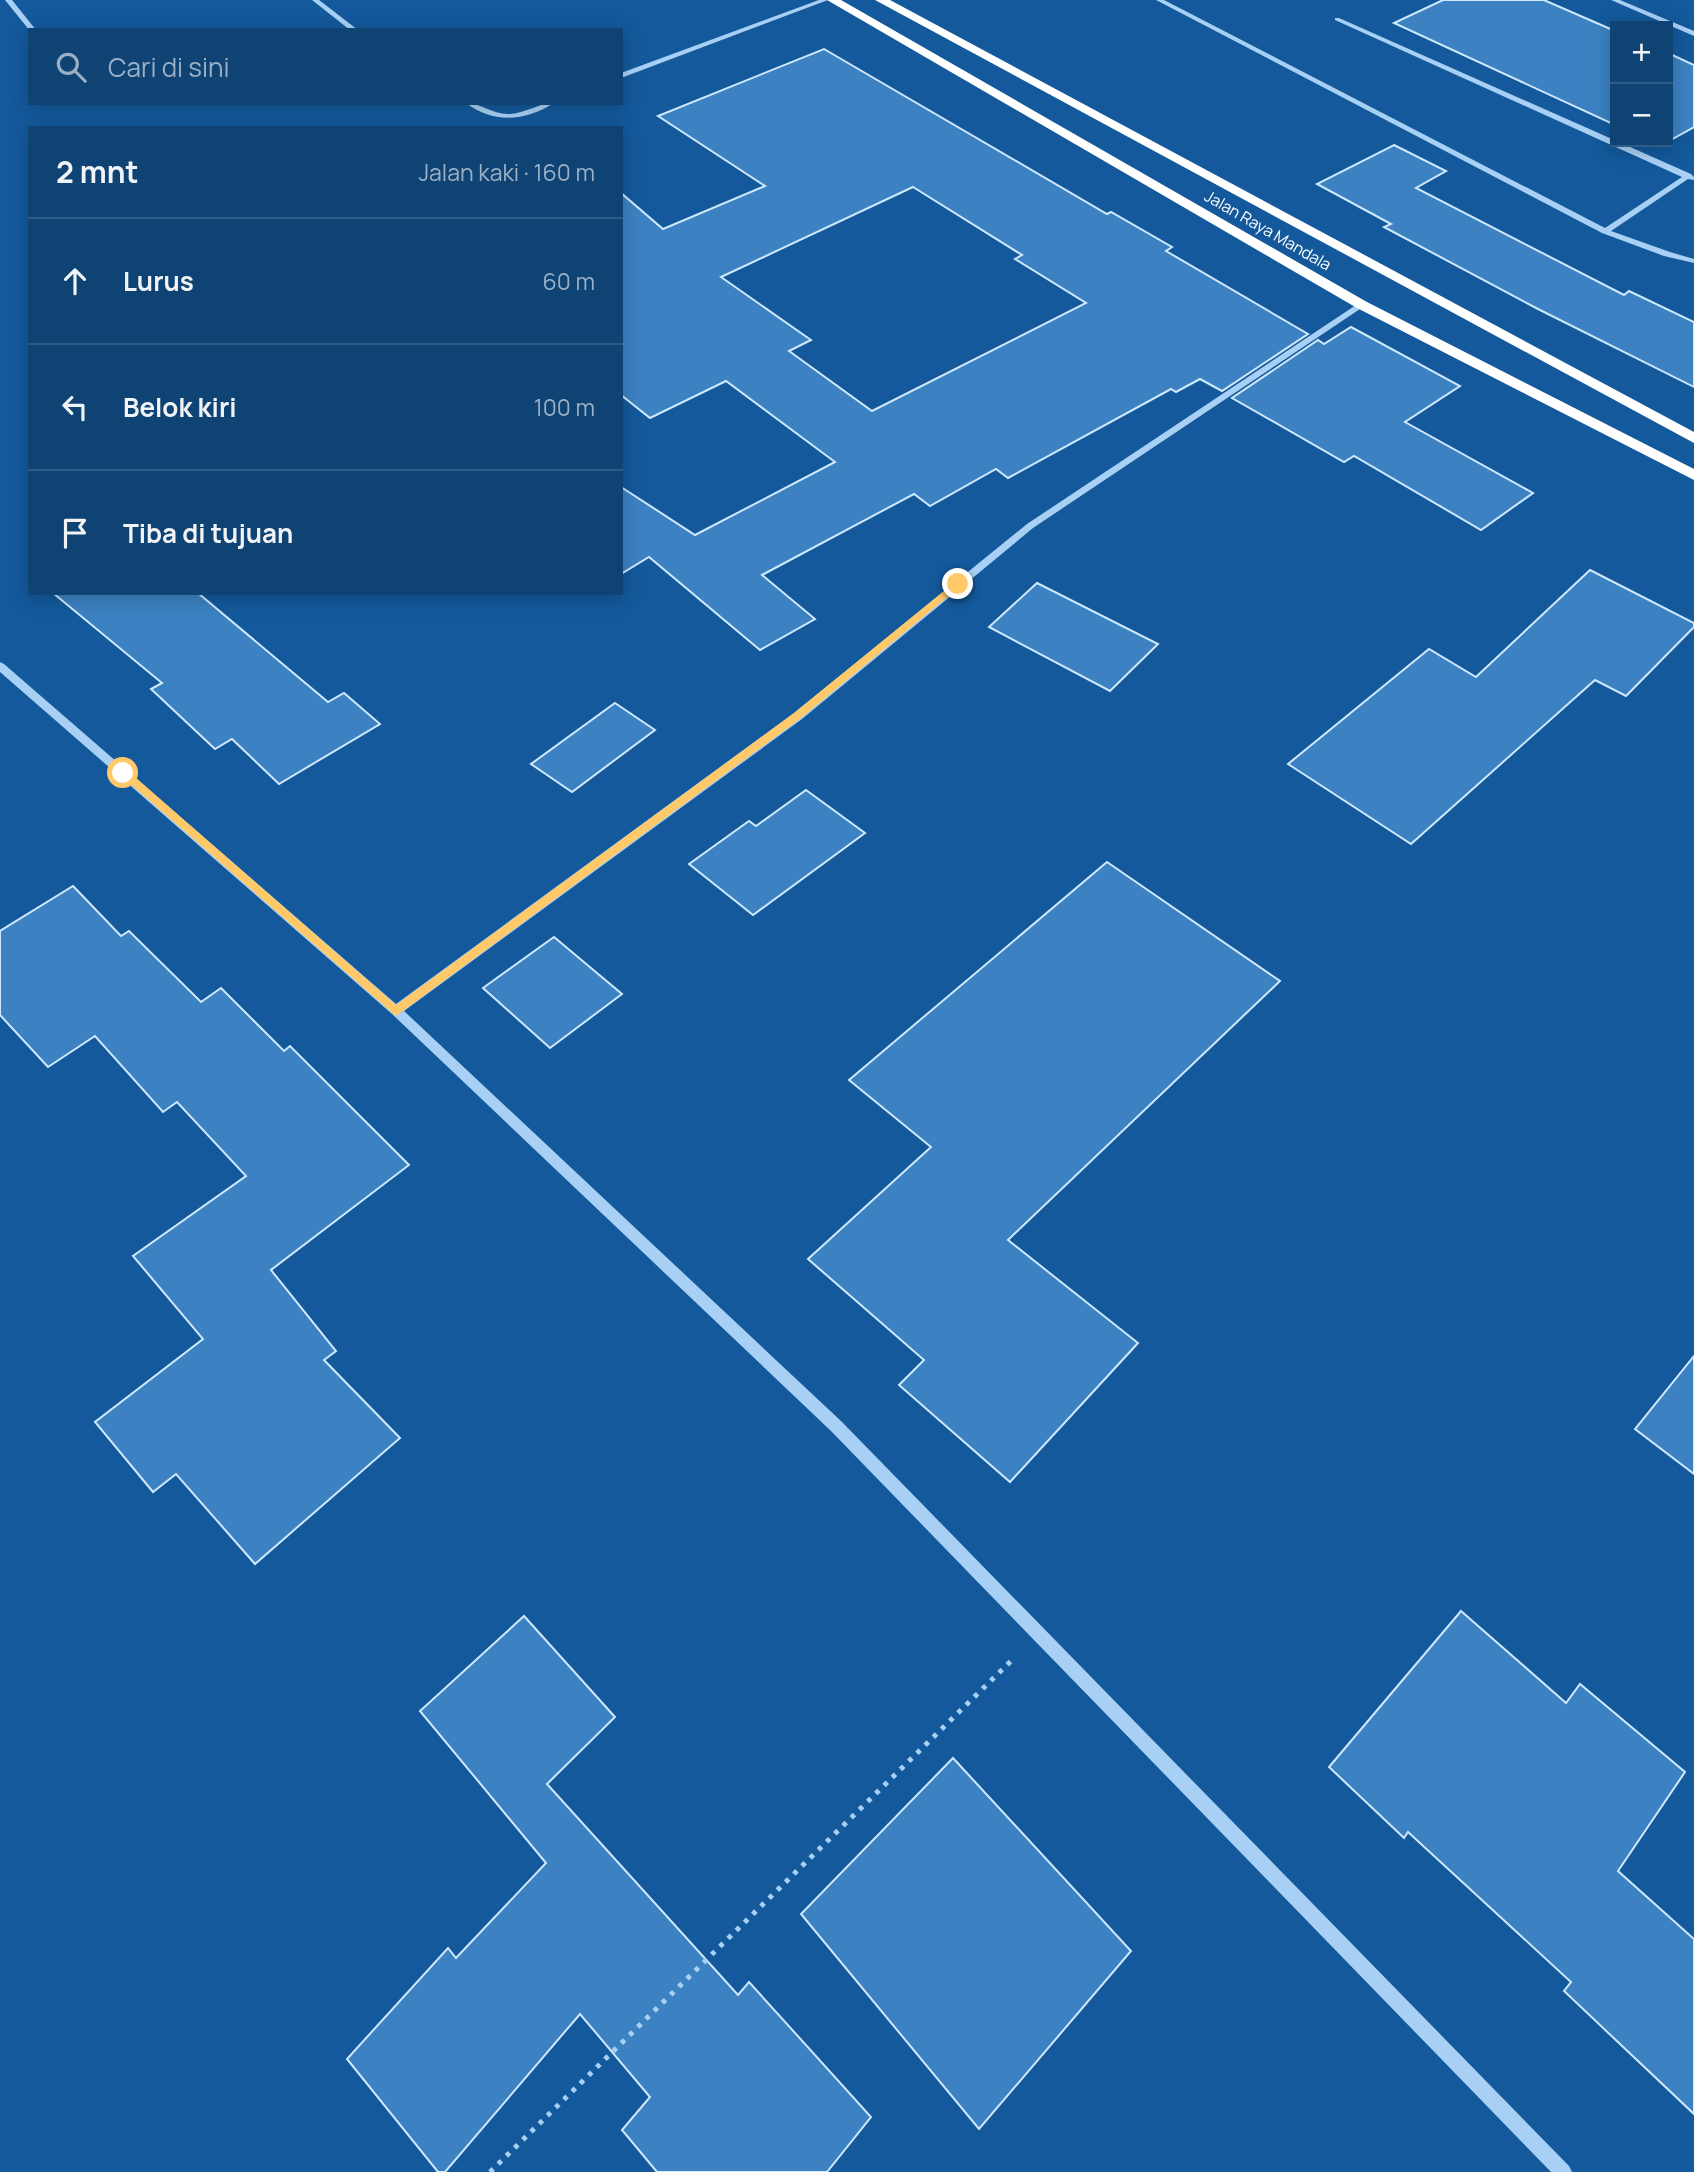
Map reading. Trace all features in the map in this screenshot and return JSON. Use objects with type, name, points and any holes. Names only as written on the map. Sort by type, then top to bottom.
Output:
[{"type":"highway","name":"Jalan Raya Mandala","points":[[832,0],[1180,180],[1694,438]]},
{"type":"highway","name":"Jalan Raya Mandala","points":[[881,0],[1180,180],[1362,305],[1694,474]]},
{"type":"street","points":[[8,0],[31,28]]},
{"type":"street","points":[[316,0],[352,28]]},
{"type":"street","points":[[623,75],[825,0]]},
{"type":"street","points":[[1159,0],[1605,231],[1694,261]]},
{"type":"street","points":[[1615,0],[1694,34]]},
{"type":"street","points":[[1632,7],[1645,0]]},
{"type":"street","points":[[1337,19],[1691,178]]},
{"type":"street","points":[[472,105],[491,116],[504,117],[517,116],[546,105]]},
{"type":"street","points":[[1605,231],[1691,178]]},
{"type":"street","points":[[396,1011],[798,716],[1030,526],[1362,305]]},
{"type":"street","points":[[0,666],[396,1011],[836,1426],[1563,2172]]},
{"type":"path","points":[[490,2172],[1038,1634]]},
{"type":"building","points":[[1443,0],[1544,0],[1610,29],[1610,123],[1394,23]]},
{"type":"building","points":[[824,49],[1107,214],[1111,212],[1172,247],[1166,251],[1308,334],[1222,391],[1200,379],[1176,392],[1171,389],[1008,478],[996,469],[930,506],[914,494],[762,575],[815,619],[760,650],[649,557],[623,573],[623,488],[695,535],[835,462],[726,381],[650,418],[623,397],[623,195],[663,229],[765,186],[658,116]],"holes":[[[913,187],[1022,255],[1015,259],[1086,303],[872,411],[789,351],[811,340],[721,277]]]},
{"type":"building","points":[[1673,55],[1694,65],[1694,127],[1673,139]]},
{"type":"building","points":[[1394,145],[1446,171],[1416,188],[1624,295],[1629,291],[1694,322],[1694,387],[1538,309],[1384,227],[1391,224],[1317,184]]},
{"type":"building","points":[[1351,327],[1460,386],[1405,422],[1533,493],[1481,530],[1354,456],[1344,462],[1232,398],[1318,340],[1324,344]]},
{"type":"building","points":[[1590,570],[1694,623],[1694,627],[1626,696],[1595,680],[1411,844],[1288,764],[1429,649],[1476,677]]},
{"type":"building","points":[[1037,583],[1158,644],[1110,691],[989,627]]},
{"type":"building","points":[[55,595],[200,595],[328,702],[344,693],[380,724],[279,784],[232,739],[215,749],[151,689],[162,683]]},
{"type":"building","points":[[615,703],[655,730],[572,792],[531,764]]},
{"type":"building","points":[[806,790],[865,833],[753,915],[689,864],[749,821],[756,826]]},
{"type":"building","points":[[1107,862],[1280,981],[1008,1240],[1138,1343],[1010,1482],[899,1385],[924,1360],[808,1259],[931,1147],[849,1080]]},
{"type":"building","points":[[73,886],[121,936],[129,931],[201,1002],[221,988],[284,1051],[290,1046],[409,1165],[271,1270],[336,1351],[324,1360],[400,1438],[255,1564],[176,1474],[153,1492],[95,1422],[203,1339],[133,1256],[246,1176],[177,1102],[163,1112],[95,1036],[48,1067],[0,1015],[0,931]]},
{"type":"building","points":[[554,937],[622,994],[550,1048],[483,988]]},
{"type":"building","points":[[1694,1356],[1694,1474],[1635,1429]]},
{"type":"building","points":[[1461,1611],[1566,1703],[1580,1684],[1685,1772],[1618,1871],[1694,1939],[1694,2114],[1564,1991],[1571,1982],[1408,1832],[1404,1838],[1329,1767]]},
{"type":"building","points":[[524,1616],[615,1717],[547,1784],[738,1995],[749,1982],[871,2117],[827,2172],[657,2172],[622,2130],[650,2097],[580,2014],[445,2172],[438,2172],[347,2059],[448,1948],[456,1958],[546,1863],[420,1711]]},
{"type":"building","points":[[953,1758],[1131,1951],[979,2129],[801,1914]]},
{"type":"route","points":[[123,773],[396,1011],[798,716],[958,584]]}]
